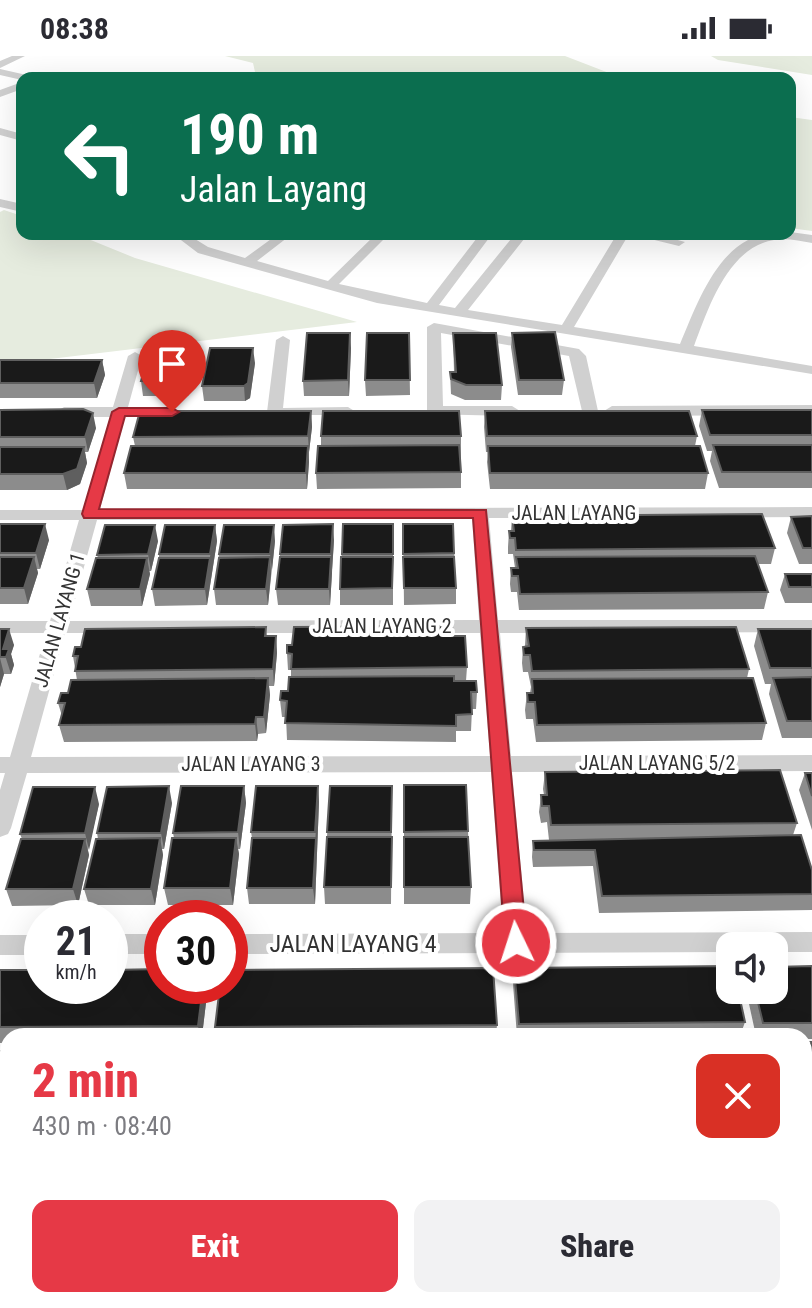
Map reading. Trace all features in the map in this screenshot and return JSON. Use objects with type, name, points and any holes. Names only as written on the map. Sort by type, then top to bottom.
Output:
[{"type":"street","points":[[0,65],[20,56]]},
{"type":"street","points":[[188,240],[203,250],[377,299],[812,370]]},
{"type":"street","points":[[247,262],[278,240]]},
{"type":"street","points":[[331,285],[377,240]]},
{"type":"street","points":[[431,307],[481,240]]},
{"type":"street","points":[[459,312],[517,240]]},
{"type":"street","points":[[565,331],[619,240]]},
{"type":"street","points":[[668,240],[679,242]]},
{"type":"street","points":[[685,350],[718,277],[746,249],[761,240]]},
{"type":"street","points":[[529,411],[428,411],[434,327],[574,352],[579,356],[582,411],[812,410]]},
{"type":"street","points":[[283,340],[268,412],[372,411]]},
{"type":"street","name":"JALAN LAYANG 1","points":[[0,828],[9,765],[57,628],[135,356]]},
{"type":"street","points":[[45,412],[182,412]]},
{"type":"street","name":"JALAN LAYANG","points":[[0,515],[812,512]]},
{"type":"street","points":[[480,513],[516,943]]},
{"type":"street","name":"JALAN LAYANG 2","points":[[0,627],[812,626]]},
{"type":"street","name":"JALAN LAYANG 5/2","points":[[503,764],[812,763]]},
{"type":"street","name":"JALAN LAYANG 3","points":[[9,765],[503,764]]},
{"type":"street","name":"JALAN LAYANG 4","points":[[248,944],[812,942]]},
{"type":"street","points":[[0,945],[24,945]]},
{"type":"shaded area","points":[[225,56],[565,56],[606,72],[255,72],[253,63]]},
{"type":"shaded area","points":[[711,56],[812,56],[812,75],[796,72],[718,60]]},
{"type":"shaded area","points":[[796,118],[812,120],[812,231],[796,229]]},
{"type":"shaded area","points":[[4,210],[16,214],[16,240],[91,240],[135,258],[357,322],[0,365],[0,212]]},
{"type":"building","points":[[555,332],[564,380],[519,380],[512,333]]},
{"type":"building","points":[[307,333],[350,333],[348,380],[303,381]]},
{"type":"building","points":[[367,333],[409,333],[410,380],[365,380]]},
{"type":"building","points":[[453,333],[496,333],[502,385],[466,385],[451,379],[450,372],[456,372]]},
{"type":"building","points":[[193,348],[186,381],[141,381],[150,349]]},
{"type":"building","points":[[210,348],[253,348],[248,383],[244,386],[202,386]]},
{"type":"building","points":[[0,360],[102,360],[94,383],[0,383]]},
{"type":"building","points":[[83,409],[93,413],[85,437],[0,437],[0,410]]},
{"type":"building","points":[[702,410],[812,410],[812,435],[710,435]]},
{"type":"building","points":[[140,411],[311,411],[308,436],[133,437]]},
{"type":"building","points":[[323,411],[459,411],[461,436],[321,436]]},
{"type":"building","points":[[485,411],[689,411],[697,436],[487,436]]},
{"type":"building","points":[[459,445],[461,472],[316,473],[318,446]]},
{"type":"building","points":[[713,445],[812,445],[812,472],[722,472]]},
{"type":"building","points":[[131,446],[308,446],[306,473],[124,473]]},
{"type":"building","points":[[488,446],[700,446],[708,473],[490,473]]},
{"type":"building","points":[[0,447],[84,447],[77,469],[63,474],[0,474]]},
{"type":"building","points":[[762,514],[775,548],[516,550],[515,538],[510,538],[509,531],[514,531],[512,516]]},
{"type":"building","points":[[812,516],[812,548],[803,548],[791,517]]},
{"type":"building","points":[[0,524],[45,524],[36,553],[0,553]]},
{"type":"building","points":[[333,524],[331,554],[280,554],[283,525]]},
{"type":"building","points":[[343,524],[393,524],[393,554],[342,554]]},
{"type":"building","points":[[403,524],[453,524],[454,553],[403,554]]},
{"type":"building","points":[[105,525],[155,525],[148,554],[97,555]]},
{"type":"building","points":[[165,525],[215,525],[210,554],[159,554]]},
{"type":"building","points":[[224,525],[274,525],[270,554],[219,554]]},
{"type":"building","points":[[755,556],[768,592],[520,594],[518,576],[512,576],[511,568],[518,568],[516,557]]},
{"type":"building","points":[[0,557],[34,557],[24,588],[0,588]]},
{"type":"building","points":[[270,557],[266,589],[214,589],[219,558]]},
{"type":"building","points":[[280,557],[331,557],[329,589],[276,589]]},
{"type":"building","points":[[341,557],[393,557],[392,588],[340,589]]},
{"type":"building","points":[[403,557],[454,557],[456,588],[404,588]]},
{"type":"building","points":[[96,558],[147,558],[140,589],[87,589]]},
{"type":"building","points":[[159,558],[210,558],[205,589],[152,589]]},
{"type":"building","points":[[785,574],[812,574],[812,587],[789,587]]},
{"type":"building","points":[[452,626],[453,636],[465,636],[467,667],[291,669],[292,654],[287,653],[287,645],[292,645],[294,627]]},
{"type":"building","points":[[266,627],[265,636],[276,636],[273,669],[75,671],[78,656],[73,656],[75,647],[81,647],[85,629]]},
{"type":"building","points":[[736,627],[749,669],[532,671],[530,655],[524,655],[523,647],[529,646],[526,628]]},
{"type":"building","points":[[0,629],[9,629],[3,649],[9,649],[6,657],[0,657]]},
{"type":"building","points":[[758,629],[812,629],[812,668],[770,668]]},
{"type":"building","points":[[454,676],[454,681],[476,681],[477,692],[471,692],[472,714],[456,715],[456,726],[285,723],[287,701],[280,700],[281,691],[288,691],[289,677]]},
{"type":"building","points":[[812,677],[812,721],[787,721],[773,678]]},
{"type":"building","points":[[268,678],[264,717],[256,717],[255,724],[59,725],[65,703],[58,703],[61,693],[68,693],[71,680]]},
{"type":"building","points":[[753,678],[766,723],[537,725],[535,702],[528,702],[527,693],[533,693],[532,679]]},
{"type":"building","points":[[780,770],[797,823],[551,825],[549,806],[542,806],[541,795],[547,795],[545,772]]},
{"type":"building","points":[[805,773],[812,773],[812,796]]},
{"type":"building","points":[[404,785],[466,785],[468,831],[404,832]]},
{"type":"building","points":[[169,786],[161,833],[97,833],[107,787]]},
{"type":"building","points":[[181,786],[244,786],[238,832],[173,833]]},
{"type":"building","points":[[256,786],[318,786],[315,832],[251,832]]},
{"type":"building","points":[[330,786],[392,786],[391,832],[327,832]]},
{"type":"building","points":[[33,787],[95,787],[85,833],[20,834]]},
{"type":"building","points":[[801,835],[812,870],[812,894],[602,896],[595,850],[534,850],[533,841]]},
{"type":"building","points":[[327,837],[392,837],[391,887],[324,887]]},
{"type":"building","points":[[404,837],[468,837],[471,887],[404,887]]},
{"type":"building","points":[[160,838],[151,889],[84,889],[96,839]]},
{"type":"building","points":[[172,838],[236,838],[230,888],[164,888]]},
{"type":"building","points":[[252,838],[316,838],[313,888],[247,888]]},
{"type":"building","points":[[21,839],[85,839],[73,889],[6,889]]},
{"type":"building","points":[[716,966],[716,1004],[741,1004],[745,1022],[519,1024],[514,968]]},
{"type":"building","points":[[812,966],[812,1023],[763,1023],[758,1004],[788,1004],[788,967]]},
{"type":"building","points":[[493,968],[497,1025],[215,1027],[218,1004],[248,1004],[248,970]]},
{"type":"building","points":[[144,969],[144,1004],[201,1004],[198,1026],[0,1027],[0,970],[24,970],[24,1004],[128,1004],[128,970]]},
{"type":"route","points":[[172,412],[119,412],[89,514],[480,513],[516,943]]}]
